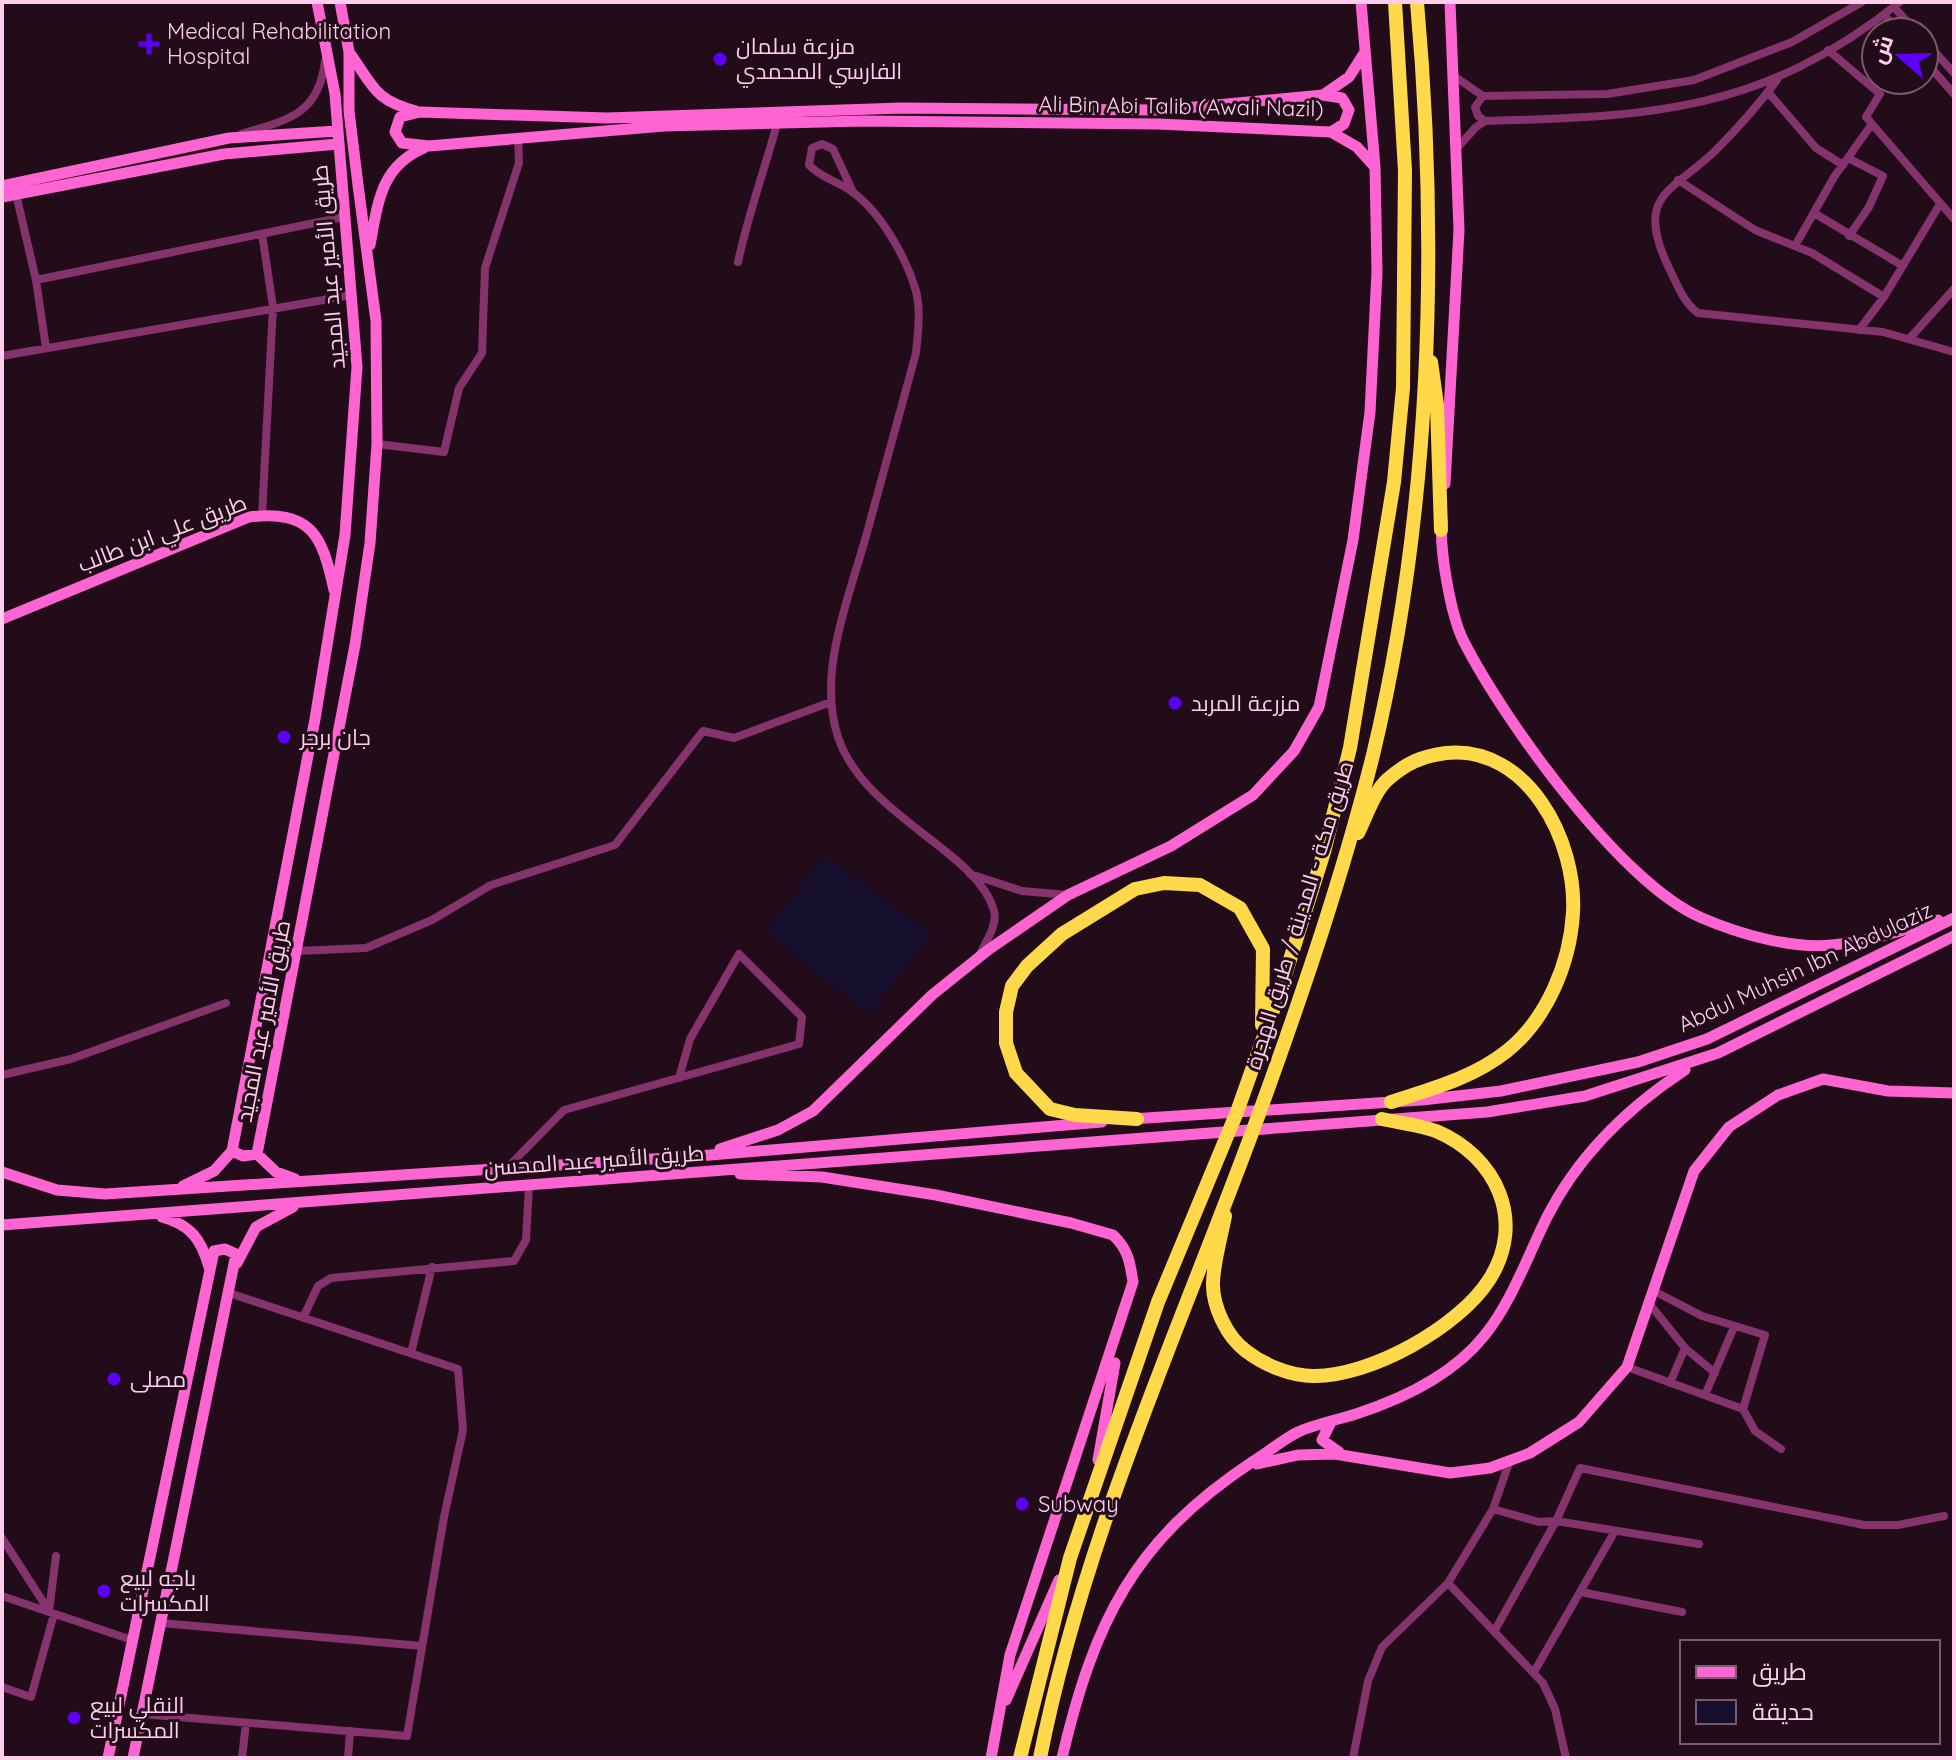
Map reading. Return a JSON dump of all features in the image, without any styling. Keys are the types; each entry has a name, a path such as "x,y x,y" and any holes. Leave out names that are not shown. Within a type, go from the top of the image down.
{"highway":[{"name":"طريق مكة - المدينة / طريق الهجرة","path":"1094,1485 1158,1302 1237,1112 1261,1045 1324,852 1350,748 1394,482 1406,290 1405,171 1395,2"},
{"name":"طريق مكة - المدينة / طريق الهجرة","path":"1040,1758 1053,1692 1089,1564 1264,1099 1346,854 1373,751 1401,609 1415,483 1426,325 1428,174 1418,2"},
{"path":"1426,325 1437,405 1441,530"},
{"path":"1346,854 1385,782 1419,756 1460,752 1488,758 1516,773 1538,795 1559,838 1571,877 1573,912 1567,956 1547,1004 1508,1050 1476,1070 1391,1102"},
{"path":"1137,1119 1075,1115 1050,1109 1016,1073 1006,1043 1012,986 1027,966 1062,934 1135,889 1164,883 1200,885 1240,908 1263,949 1261,1045"},
{"path":"1232,1180 1213,1284 1220,1315 1237,1344 1269,1365 1312,1377 1345,1373 1413,1345 1461,1312 1490,1279 1501,1254 1503,1194 1468,1148 1434,1131 1382,1119"},
{"path":"1020,1758 1070,1558 1094,1485"}],"main road":[{"name":"طريق الأمير عبد المجيد","path":"317,2 327,48 337,131 357,367 345,535 336,599 232,1151 243,1156 257,1154 355,645 370,543 377,444 376,321 349,111 349,52 340,2"},
{"path":"699,1156 778,1130 813,1111 932,995 977,959 1068,895 1171,846 1253,795 1294,751 1319,707 1353,540 1370,412 1377,272 1375,167 1361,2"},
{"path":"1450,2 1457,148 1457,288 1441,530 1462,638 1506,711 1625,864 1668,898 1699,917 1737,931 1782,941 1830,945 1954,917"},
{"path":"349,52 377,95 389,103 420,112"},
{"path":"1323,95 1349,77 1366,52"},
{"name":"Ali Bin Abi Talib (Awali Nazil)","path":"1323,95 1342,98 1349,110 1344,124 1331,132 1158,124 777,124 664,126 429,146 402,143 395,132 400,117 420,112 607,118 901,108 1163,110 1323,95"},
{"path":"2,186 229,138 337,131"},
{"path":"1331,132 1357,147 1375,167"},
{"path":"2,197 224,154 338,144"},
{"path":"368,253 384,181 402,159 429,146"},
{"name":"طريق علي ابن طالب","path":"2,619 240,521 276,514 299,519 317,535 327,558 336,599"},
{"name":"Abdul Muhsin Ibn Abdulaziz","path":"1186,1114 1391,1102 1501,1091 1638,1062 1707,1039 1954,917"},
{"name":"Abdul Muhsin Ibn Abdulaziz","path":"1296,1126 1487,1112 1585,1096 1702,1059 1954,936"},
{"path":"1062,1758 1077,1693 1112,1606 1153,1544 1222,1481 1299,1432 1412,1393 1453,1364 1484,1336 1575,1170 1615,1124 1644,1099 1702,1059"},
{"path":"1248,1465 1298,1455 1341,1455 1450,1473 1490,1468 1530,1453 1579,1422 1627,1367 1694,1171 1729,1127 1778,1095 1823,1079 1888,1091 1954,1093"},
{"name":"طريق الأمير عبد المحسن","path":"2,1172 57,1190 105,1194 699,1156 1186,1114"},
{"name":"طريق الأمير عبد المحسن","path":"2,1225 1296,1126"},
{"path":"175,1190 214,1171 232,1151"},
{"path":"257,1154 276,1172 299,1180"},
{"path":"703,1173 822,1177 936,1195 1095,1229 1113,1235 1124,1245 1130,1258 1133,1282 1010,1655 991,1758"},
{"path":"232,1275 256,1227 271,1216 301,1204"},
{"path":"153,1215 190,1229 200,1240 210,1270"},
{"path":"108,1758 214,1251 225,1249 236,1254 229,1293 133,1758"},
{"path":"1094,1485 1122,1319"},
{"path":"1332,1422 1322,1440 1341,1455"},
{"path":"998,1718 1070,1558"}],"street":[{"path":"1454,76 1483,96 1607,94 1694,80 1792,42 1862,2"},
{"path":"1483,96 1475,107 1478,116 1485,121 1606,118 1698,105 1777,80 1897,5"},
{"path":"229,138 279,122 310,105 324,75 327,48"},
{"path":"1828,50 1880,94 1866,117 1954,219"},
{"path":"1940,58 1954,73"},
{"path":"1940,78 1954,94"},
{"path":"1777,80 1717,150 1665,188 1654,213 1664,259 1687,305 1698,313 1859,330 1909,339 1954,352"},
{"path":"1768,92 1816,148 1883,176 1869,207 1849,236"},
{"path":"1457,148 1485,121"},
{"path":"738,262 748,213 761,182 777,124"},
{"path":"1795,246 1872,124"},
{"path":"377,444 444,452 459,388 482,353 485,268 519,163 518,137"},
{"path":"853,192 813,170 808,159 812,148 822,144 833,149 853,192 900,254 916,292 920,320 916,353 835,649 831,702 838,737 852,768 874,795 970,874 995,912 993,926 977,959"},
{"path":"1678,180 1744,224 1795,246 1884,297"},
{"path":"16,194 36,280 46,348"},
{"path":"1859,330 1884,297 1940,204"},
{"path":"1814,213 1903,266"},
{"path":"36,280 344,217"},
{"path":"262,234 273,307 262,516"},
{"path":"1909,339 1954,289"},
{"path":"2,356 352,295"},
{"path":"297,951 366,948 432,920 491,885 615,845 703,731 734,738 831,702"},
{"path":"970,874 1022,891 1068,895"},
{"path":"507,1168 564,1110 679,1078 799,1044 802,1017 739,954 690,1039 679,1078"},
{"path":"2,1075 71,1059 226,1003"},
{"path":"303,1318 318,1286 331,1278 503,1262 518,1257 526,1240 529,1185"},
{"path":"411,1353 432,1267"},
{"path":"1652,1290 1677,1304 1766,1336 1743,1409"},
{"path":"142,1714 407,1736 444,1517 458,1463 463,1400 458,1369 229,1293"},
{"path":"1648,1302 1685,1348 1715,1373"},
{"path":"1705,1395 1734,1327"},
{"path":"1670,1383 1685,1348"},
{"path":"1627,1367 1743,1409 1755,1431 1781,1449"},
{"path":"1353,1758 1368,1681 1382,1647 1448,1583 1493,1509 1510,1460"},
{"path":"1495,1630 1556,1521 1580,1468 1864,1525 1898,1525 1944,1516"},
{"path":"1493,1509 1539,1522 1556,1521 1699,1544"},
{"path":"1534,1672 1615,1531"},
{"path":"2,1538 52,1613"},
{"path":"2,1687 31,1697 52,1613 56,1556"},
{"path":"1448,1583 1534,1672 1555,1709 1566,1758"},
{"path":"1581,1592 1682,1612"},
{"path":"2,1596 132,1640"},
{"path":"161,1623 422,1646"},
{"path":"242,1758 246,1723"},
{"path":"348,1758 350,1731"}],"green space":[{"path":"824,855 931,934 869,1015 766,931"}],"place":[{"name":"Medical Rehabilitation Hospital","path":"149,44"},
{"name":"مزرعة سلمان الفارسي المحمدي","path":"720,59"},
{"name":"مزرعة المربد","path":"1175,703"},
{"name":"جان برجر","path":"284,737"},
{"name":"مصلى","path":"114,1379"},
{"name":"Subway","path":"1022,1504"},
{"name":"باجه لبيع المكسرات","path":"104,1591"},
{"name":"النقلي لبيع المكسرات","path":"74,1718"}]}
